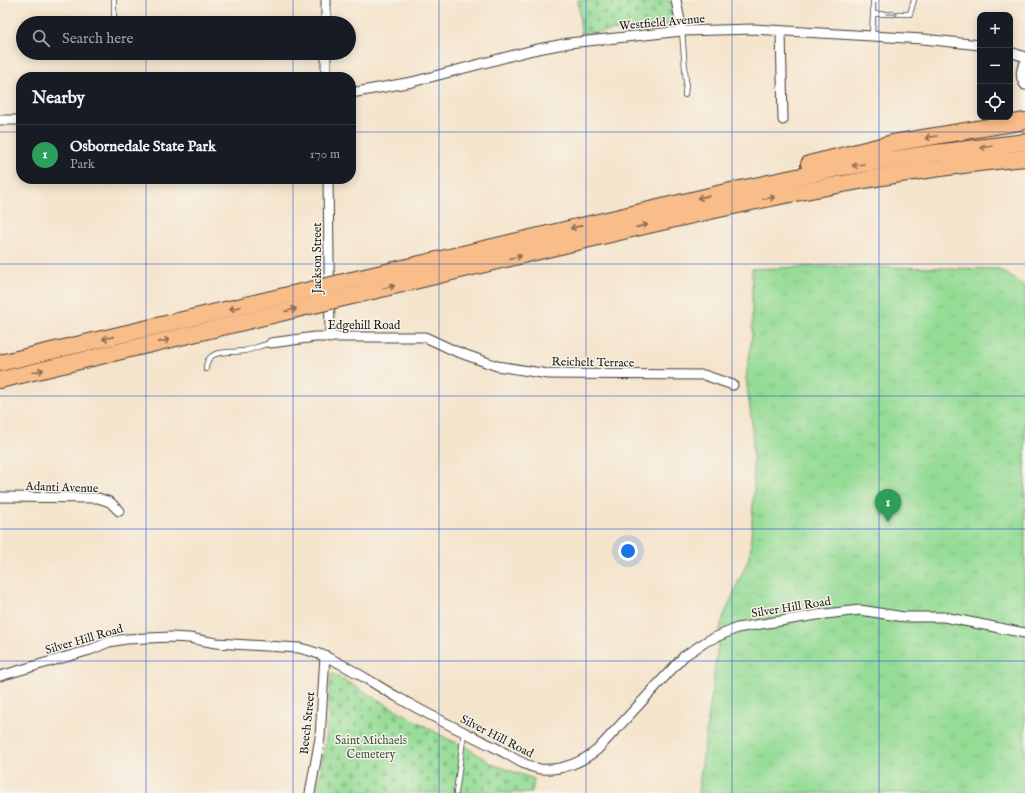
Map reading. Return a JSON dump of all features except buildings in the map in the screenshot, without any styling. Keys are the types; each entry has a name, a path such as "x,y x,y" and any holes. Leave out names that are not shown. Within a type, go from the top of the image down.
{"highway":[{"path":"726,192 794,167 886,145 1025,121"},
{"path":"0,363 314,297 726,192 844,167 935,153 1025,142"},
{"path":"352,288 819,188 903,174 1025,158"},
{"path":"0,380 314,297"}],"street":[{"path":"326,0 326,16"},
{"path":"676,0 682,31"},
{"name":"Westfield Avenue","path":"356,92 412,82 533,50 569,43 682,31 754,29 945,41 977,45"},
{"path":"781,31 783,120"},
{"path":"1013,53 1025,57"},
{"path":"326,60 326,72"},
{"path":"1025,63 1021,77 1025,85"},
{"path":"0,120 16,120"},
{"name":"Jackson Street","path":"328,184 330,338"},
{"name":"Edgehill Road","path":"271,343 315,337 425,337 455,351"},
{"name":"Reichelt Terrace","path":"455,351 497,366 548,374 704,375 732,385"},
{"name":"Adanti Avenue","path":"0,497 98,498 110,502 119,511"},
{"name":"Silver Hill Road","path":"0,676 90,650 109,642 142,637 189,638 216,644 299,648 311,650 356,672 401,700 530,767 555,769 569,766 585,759 597,750 684,656 707,641 737,628 817,615 860,610 904,617 944,617 1025,633"},
{"name":"Beech Street","path":"310,793 320,738 325,656"}],"lane":[{"path":"114,0 114,16"},
{"path":"872,36 873,0"},
{"path":"873,14 910,14 914,0"},
{"path":"682,31 686,82 685,95"},
{"path":"206,369 206,362 214,355 224,352 244,351 271,343"},
{"path":"456,793 464,732"}],"green space":[{"path":"578,0 670,0 674,24 581,34"},
{"path":"831,266 999,269 1025,286 1025,793 698,793 721,623 750,555 754,488 752,424 746,378 752,335 752,269"},
{"name":"Saint Michaels Cemetery","path":"331,673 446,738 468,748 492,764 534,779 532,793 317,793 326,739"}],"place":[{"name":"Osbornedale State Park","path":"888,522"}]}
